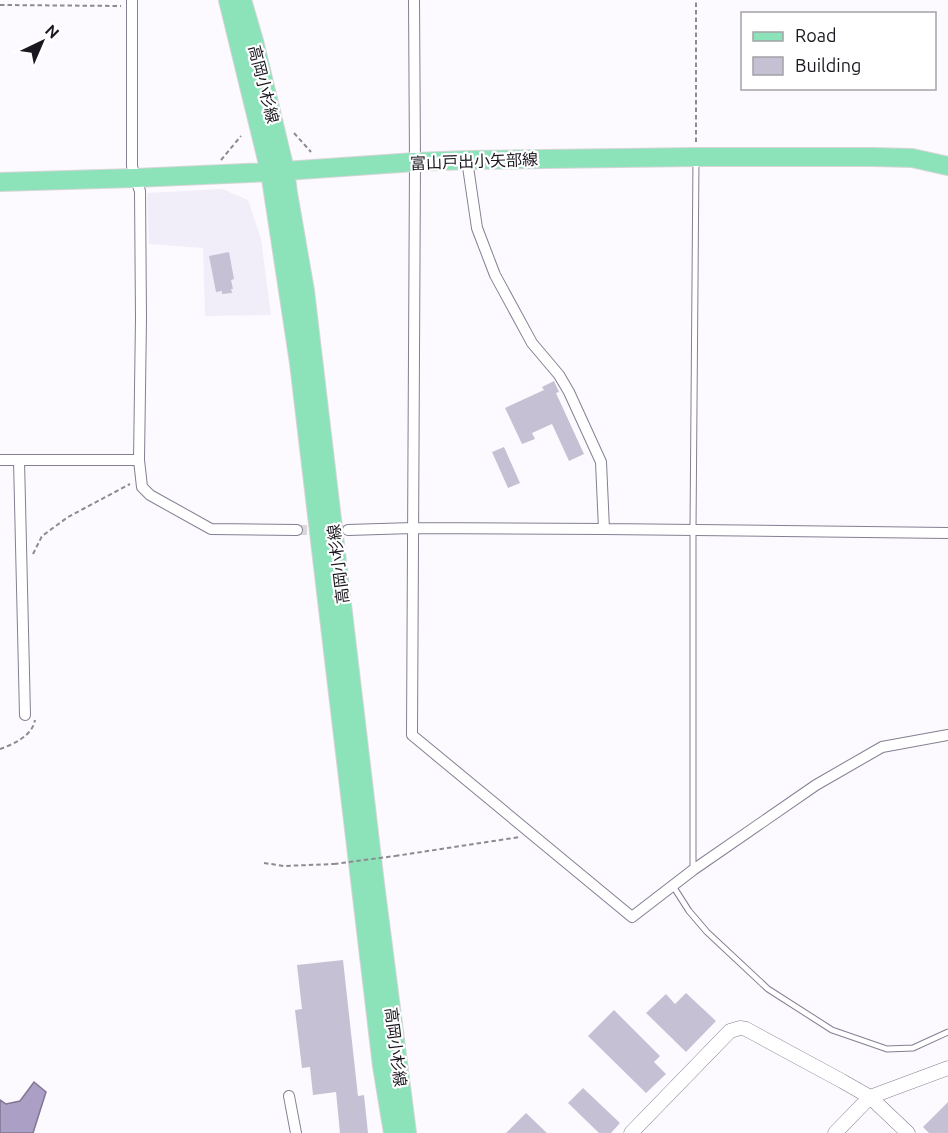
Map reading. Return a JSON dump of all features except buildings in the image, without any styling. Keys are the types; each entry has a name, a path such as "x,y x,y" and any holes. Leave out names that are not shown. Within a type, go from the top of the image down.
{"main road":[{"name":"高岡小杉線","path":"228,0 278,171 288,193 306,302 407,1133"},
{"name":"高岡小杉線","path":"242,0 254,41 278,171 382,1066 393,1133"},
{"name":"富山戸出小矢部線","path":"0,182 135,178 467,160 696,157 902,158 948,166"}],"street":[{"path":"414,0 412,735 632,917 672,885 816,785 882,747 948,735"},
{"path":"132,3 132,166 140,191 139,460 142,487 150,495 211,529 297,530"},
{"path":"467,160 477,228 495,275 532,343 559,375 569,392 601,462 604,529"},
{"path":"0,459 139,460"},
{"path":"19,460 30,714"},
{"path":"348,530 413,528 693,529 948,533"},
{"path":"631,1133 730,1031 740,1028 746,1029 870,1097 908,1133"},
{"path":"835,1133 870,1097 948,1068"},
{"path":"289,1096 296,1133"}],"lane":[{"path":"693,870 696,157"},
{"path":"672,885 689,911 707,932 768,989 832,1030 887,1049 913,1048 948,1032"}],"path":[{"path":"696,0 696,157"},
{"path":"0,5 132,3"},
{"path":"294,133 311,152"},
{"path":"220,162 241,136"},
{"path":"32,556 42,536 68,517 140,479"},
{"path":"0,749 14,744 25,736 35,724 30,714"},
{"path":"264,863 284,866 334,864 533,836"}],"shaded area":[{"path":"222,189 248,200 261,239 271,315 205,316 203,248 149,244 147,193"},
{"path":"34,1082 46,1092 33,1133 0,1133 0,1100 6,1104 20,1101"}],"tunnel":[{"path":"297,530 348,530"}]}
